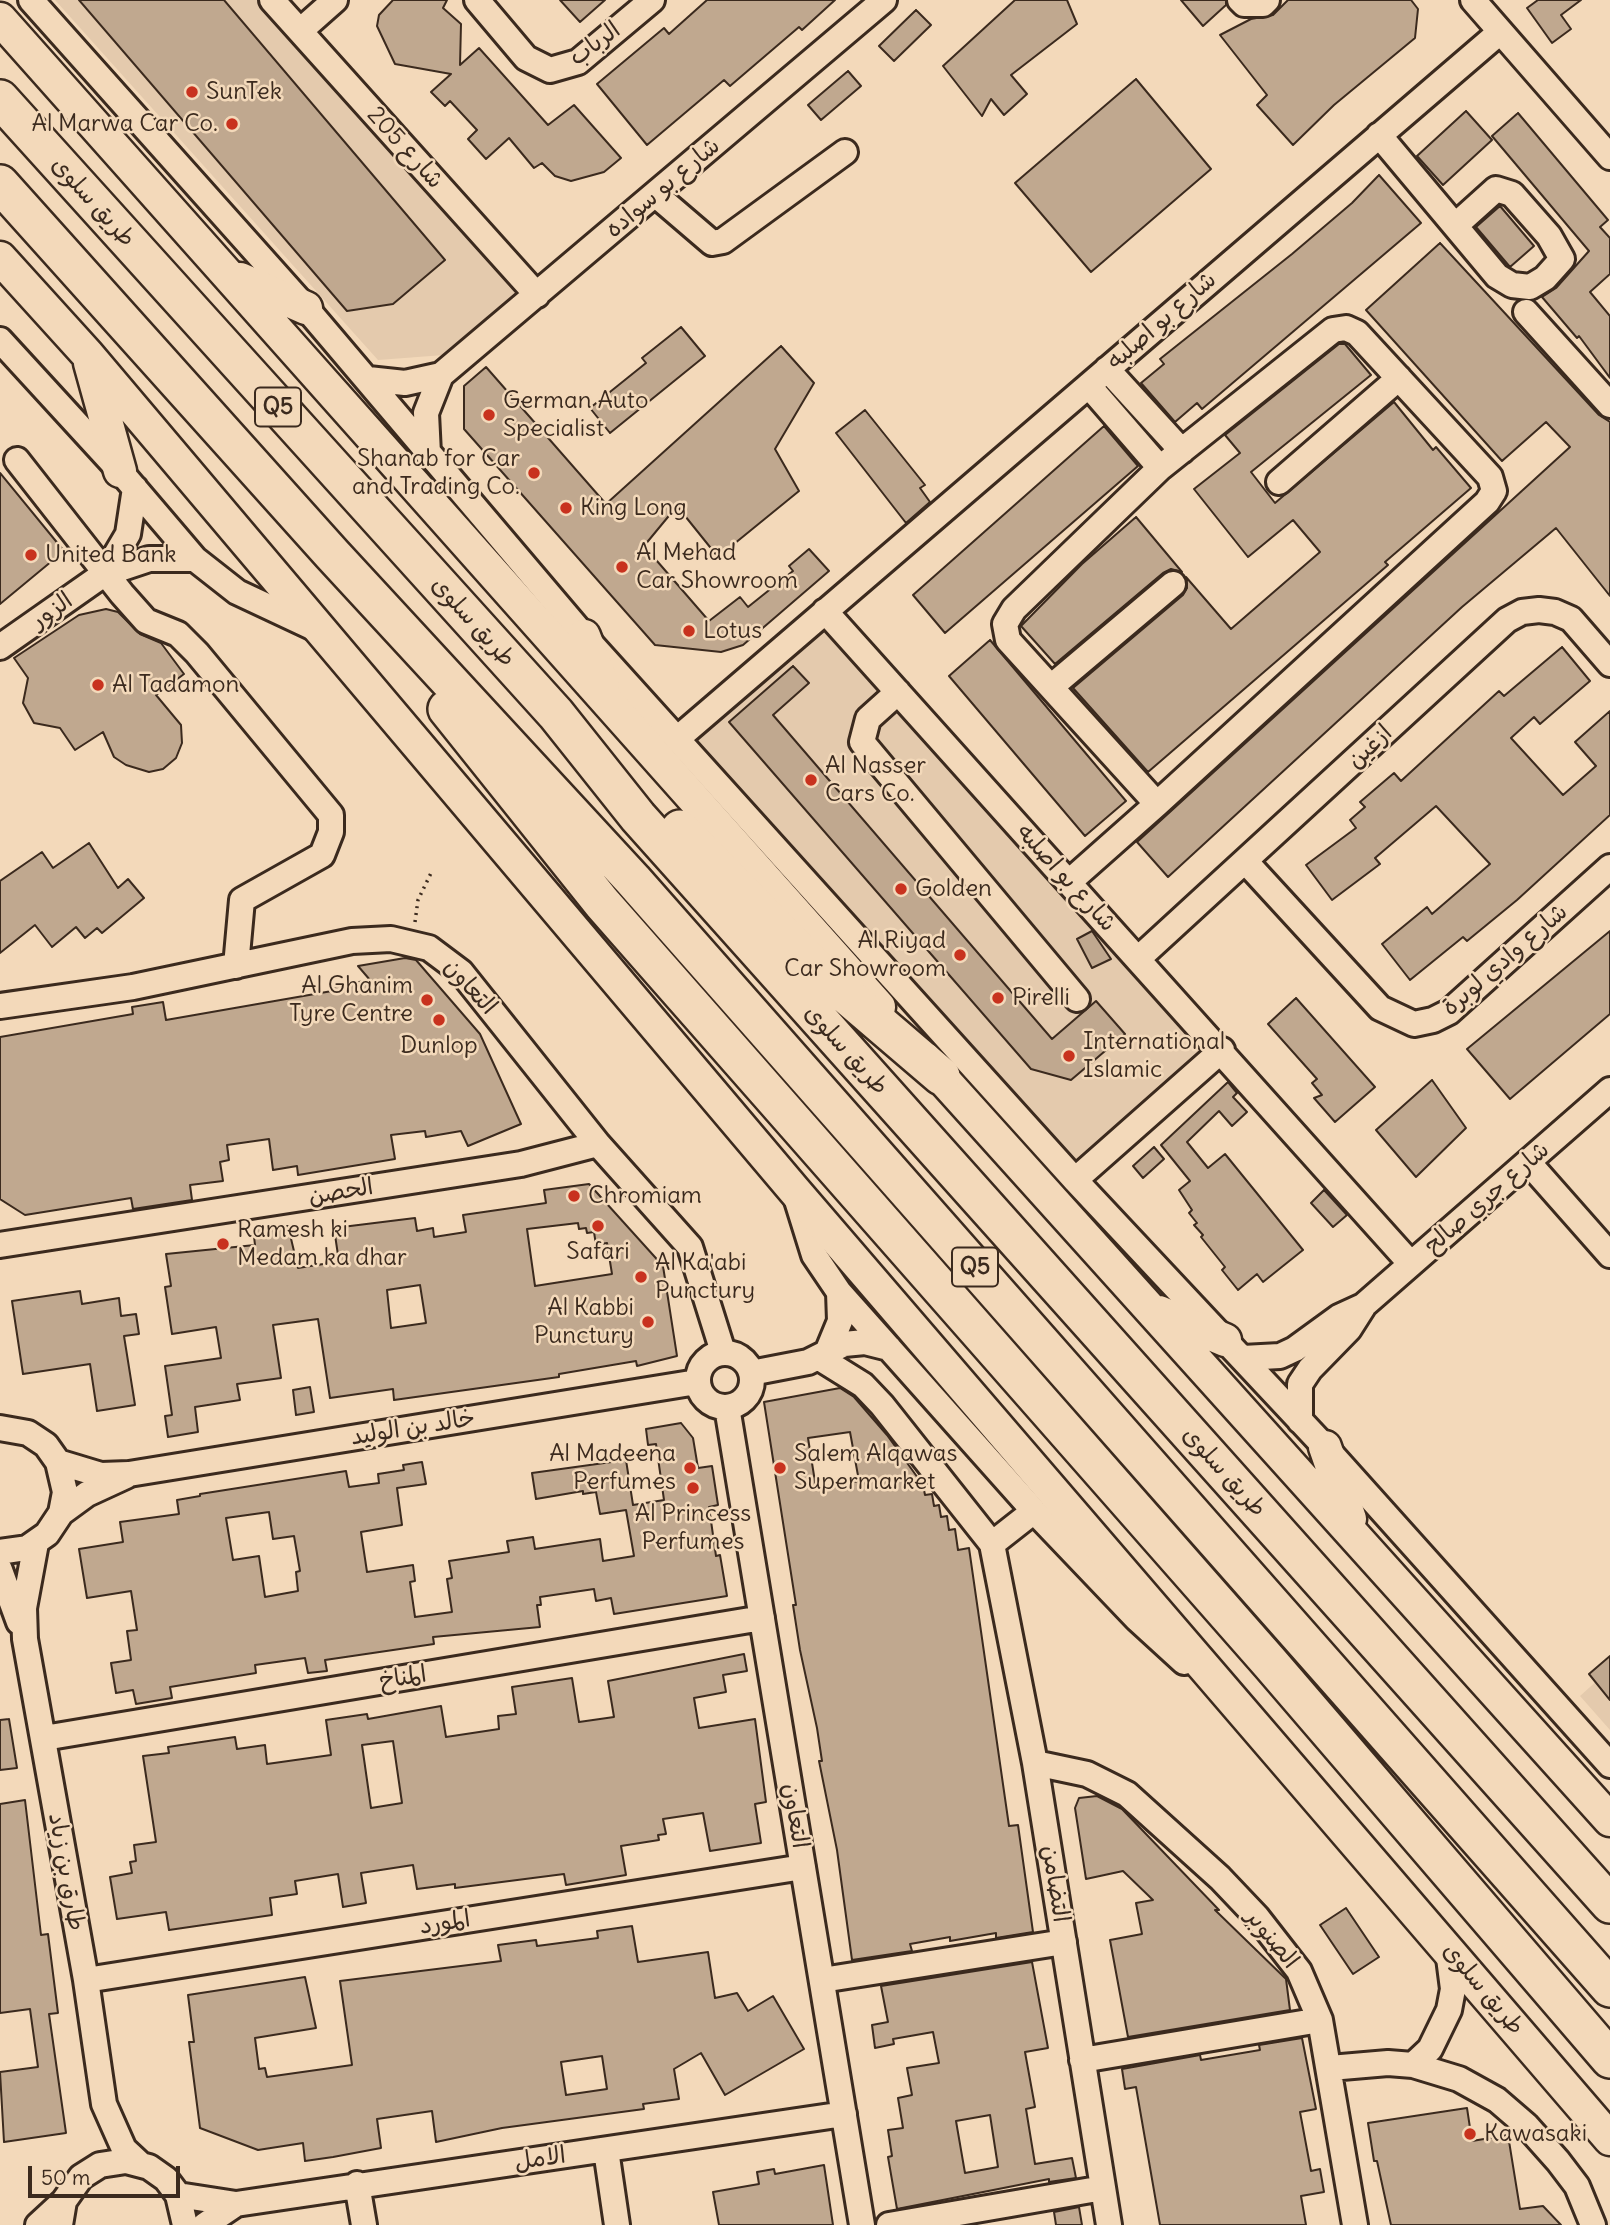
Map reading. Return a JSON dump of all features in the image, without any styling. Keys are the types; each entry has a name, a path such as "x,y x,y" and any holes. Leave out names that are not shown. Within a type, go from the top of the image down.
{"highway":[{"name":"طريق سلوى","path":"0,99 556,714 638,817 1610,1904"},
{"name":"طريق سلوى","path":"0,184 332,554 633,880 1610,1988"},
{"path":"332,554 472,742 601,903 1270,1663 1610,2059"},
{"path":"556,714 654,803 824,976 941,1076"}],"main road":[{"name":"طريق سلوى","path":"0,19 941,1076 1610,1820"},
{"name":"طريق سلوى","path":"0,258 88,355 794,1190 1610,2138"},
{"path":"228,274 306,308"},
{"path":"88,355 127,479"},
{"path":"584,636 610,703"},
{"path":"1150,1308 1234,1349"},
{"path":"1325,1447 1355,1534"}],"street":[{"path":"31,0 368,379 428,454 584,636 1075,1180 1325,1447 1610,1765"},
{"name":"شارع 205","path":"272,0 537,295"},
{"path":"300,31 335,0"},
{"name":"الرباب","path":"477,0 526,58 550,70 578,62 652,0"},
{"name":"شارع بو سواده","path":"368,379 405,383 441,375 884,0"},
{"path":"1240,0 1244,4 1263,4 1267,0"},
{"path":"1473,0 1610,157"},
{"name":"شارع بو اصلبه","path":"677,739 1500,32"},
{"path":"1379,135 1456,225"},
{"path":"656,195 712,243 723,242 845,152"},
{"path":"1526,312 1610,405"},
{"path":"1069,881 1157,804 1487,502 1494,491 1490,477 1357,333 1346,328 1334,330 1160,468 1014,609 1005,624 1007,640 1157,804"},
{"name":"طريق سلوى","path":"0,340 127,479 195,559 237,592 326,634"},
{"name":"شارع بو سواده","path":"428,454 426,413 441,375"},
{"path":"1098,377 1182,451"},
{"path":"1098,377 1160,468"},
{"path":"1279,482 1399,379"},
{"path":"17,460 104,574 146,621 178,634 197,653 331,815 331,832 322,855 242,900 236,965"},
{"name":"الزور","path":"104,574 128,534 127,479"},
{"name":"الزور","path":"0,647 104,574 149,559 195,559"},
{"path":"1051,687 1173,584"},
{"name":"شارع بو اصلبه","path":"825,611 1222,1050 1411,1265"},
{"name":"ازغين","path":"1139,958 1507,620 1522,612 1555,612 1571,619 1610,664"},
{"path":"898,692 868,719 862,742 1077,999"},
{"name":"شارع وادي لوبرة","path":"1245,862 1380,1008 1414,1024 1433,1020 1449,1012 1610,867"},
{"name":"التعاون","path":"0,1006 133,987 352,941 391,939 413,943 445,957 461,972 598,1144 690,1247 723,1352"},
{"path":"1075,1180 1222,1050"},
{"name":"شارع جري صالح","path":"1234,1349 1280,1356 1295,1349 1339,1317 1363,1306 1610,1090"},
{"name":"الحصن","path":"0,1245 521,1164 598,1144"},
{"path":"1528,1162 1610,1255"},
{"name":"طريق سلوى","path":"794,1190 814,1255 839,1292 1034,1511 1137,1619 1246,1713"},
{"path":"823,1354 841,1321 839,1292"},
{"name":"شارع جري صالح","path":"1300,1421 1300,1384 1310,1369 1349,1329 1363,1306"},
{"path":"751,1373 793,1366 844,1344 865,1342 889,1348"},
{"path":"723,1352 743,1359 751,1373 751,1387 744,1399 727,1407 713,1405 705,1399 697,1382 704,1362 723,1352"},
{"name":"التضامن","path":"823,1354 863,1385 882,1405 992,1544 1035,1763 1109,2225"},
{"name":"خالد بن الوليد","path":"58,1462 101,1475 129,1474 697,1382"},
{"name":"التعاون","path":"727,1407 862,2225"},
{"path":"0,1410 9,1429 38,1438 58,1462 64,1482 61,1513"},
{"name":"خالد بن الوليد","path":"36,1543 47,1534 61,1513 87,1494 129,1474"},
{"path":"992,1544 1034,1511"},
{"path":"0,1552 18,1551 36,1543"},
{"name":"طارق بن زياد","path":"36,1543 24,1608 25,1639 86,1980 104,2105 98,2153 89,2171"},
{"name":"طارق بن زياد","path":"0,1570 25,1639"},
{"name":"المناخ","path":"44,1738 762,1618"},
{"name":"الصنوبر","path":"1035,1763 1059,1766 1105,1780 1127,1794 1247,1907 1299,1971 1320,2020 1355,2225"},
{"name":"المورد","path":"86,1980 803,1867"},
{"path":"822,1980 1064,1942"},
{"path":"1412,2065 1430,2049 1449,2010 1453,1989 1447,1946"},
{"path":"1083,2060 1320,2020"},
{"path":"1329,2068 1388,2063 1412,2065 1458,2079 1497,2100 1516,2117 1577,2186 1593,2225"},
{"name":"طارق بن زياد","path":"104,2105 124,2149 139,2163 166,2179 178,2195"},
{"name":"الامل","path":"178,2195 236,2204 844,2114"},
{"path":"606,2150 617,2225"},
{"path":"38,2225 62,2213 74,2185 89,2171 113,2162 139,2163"},
{"path":"357,2185 364,2225"},
{"path":"890,2225 1103,2188"},
{"path":"178,2195 185,2225"},
{"name":"الامل","path":"205,2225 236,2204"}],"path":[{"path":"413,943 418,900 432,871"}],"shaded area":[{"path":"55,0 257,0 521,295 444,355 378,360"},
{"path":"822,621 1214,1049 1075,1171 685,739"},
{"path":"1610,1669 1610,1730 1580,1696"}],"building":[{"path":"79,0 224,0 445,260 393,304 347,311"},
{"path":"393,0 447,0 443,8 461,24 460,65 479,48 548,125 574,105 621,158 604,172 571,181 555,176 542,163 534,168 509,138 486,159 468,139 477,130 450,101 445,106 431,92 451,74 395,64 377,26 379,15"},
{"path":"560,0 605,0 580,22"},
{"path":"707,0 835,0 802,30 799,27 730,86 724,80 647,145 597,84 664,28 669,34"},
{"path":"1015,0 1067,0 1077,24 1011,75 1027,94 1004,115 991,99 982,116 943,66"},
{"path":"1181,0 1226,0 1226,5 1203,26"},
{"path":"1288,0 1411,0 1418,9 1415,38 1334,105 1293,145 1257,105 1267,95 1220,35 1251,19 1273,15"},
{"path":"1538,0 1581,0 1561,15 1571,29 1552,43 1527,8"},
{"path":"916,10 931,25 894,61 879,46"},
{"path":"848,71 861,86 821,120 808,105"},
{"path":"1136,79 1211,169 1091,272 1015,183"},
{"path":"1466,111 1492,140 1443,185 1417,156"},
{"path":"1518,113 1608,220 1600,227 1610,238 1610,274 1590,292 1610,316 1610,378 1579,336 1577,338 1542,297 1556,288 1589,251 1492,136"},
{"path":"1379,175 1421,223 1202,409 1197,403 1175,422 1141,383 1164,364 1160,359 1292,254 1352,203"},
{"path":"1500,206 1534,246 1510,267 1476,227"},
{"path":"1440,243 1599,415 1610,422 1610,596 1556,528 1462,607 1168,877 1137,842 1570,447 1546,422 1502,461 1366,310"},
{"path":"681,327 705,356 610,433 590,408 646,363 642,358"},
{"path":"1339,344 1345,344 1371,375 1251,472 1275,503 1394,402 1433,450 1436,447 1471,488 1385,562 1388,565 1148,772 1073,688 1183,595 1187,588 1186,577 1231,629 1320,552 1293,520 1248,557 1194,489 1240,453 1225,435"},
{"path":"781,346 814,383 775,449 799,491 718,557 677,506 644,546 709,621 740,597 748,607 793,571 789,566 809,549 829,571 743,645 721,652 655,645 464,429 464,386 486,367 606,504"},
{"path":"865,410 925,485 920,488 930,502 906,523 836,433"},
{"path":"1104,426 1138,466 945,633 913,595"},
{"path":"0,473 64,551 0,604"},
{"path":"1136,517 1182,572 1171,569 1163,573 1055,664 1021,626 1082,564"},
{"name":"Al Tadamon","path":"106,609 118,612 140,634 161,643 184,674 156,695 181,725 182,743 176,758 163,769 149,772 126,765 114,757 103,732 75,750 60,728 34,723 23,703 28,678 14,658 79,615"},
{"path":"990,640 1126,801 1085,836 949,676"},
{"path":"1562,647 1590,681 1540,724 1534,717 1511,738 1563,795 1596,766 1575,742 1610,711 1610,815 1517,900 1467,941 1463,937 1410,980 1382,944 1427,907 1432,914 1490,864 1436,806 1375,858 1380,864 1332,900 1306,865 1356,828 1350,820 1365,807 1360,802 1394,773 1401,781 1499,691 1504,696"},
{"path":"793,666 809,683 773,715 1052,1039 1096,1001 1125,1034 1071,1080 1031,1069 729,722"},
{"path":"89,843 118,888 128,879 144,898 102,933 97,928 85,938 76,927 52,947 35,925 0,953 0,881 42,852 53,868"},
{"path":"1092,931 1111,959 1092,968 1077,939"},
{"path":"1610,931 1610,1014 1510,1099 1467,1049"},
{"path":"405,958 416,960 480,1034 521,1124 468,1146 461,1131 426,1137 425,1131 391,1135 395,1159 298,1175 297,1166 273,1170 269,1139 227,1145 229,1160 220,1162 223,1181 190,1185 192,1200 133,1209 131,1198 25,1215 0,1199 0,1037 133,1014 132,1007 163,1002 166,1020 332,991 332,987 370,980 358,966"},
{"path":"1296,998 1375,1087 1335,1122 1314,1098 1322,1095 1312,1083 1317,1079 1268,1024"},
{"path":"1432,1080 1466,1128 1416,1177 1376,1130"},
{"path":"1228,1082 1237,1093 1233,1097 1247,1112 1232,1126 1219,1111 1187,1142 1208,1168 1225,1154 1303,1250 1263,1282 1257,1274 1238,1290 1222,1270 1225,1267 1194,1225 1197,1223 1189,1213 1192,1210 1179,1190 1190,1181 1161,1145"},
{"path":"1154,1147 1164,1159 1143,1178 1133,1166"},
{"path":"589,1184 663,1266 677,1356 637,1366 636,1361 559,1374 559,1377 394,1400 393,1389 330,1398 318,1319 273,1325 281,1378 237,1384 240,1400 195,1407 198,1432 168,1437 165,1416 172,1415 165,1366 221,1358 216,1327 172,1334 165,1287 171,1286 166,1254 255,1245 253,1228 274,1225 275,1228 288,1226 298,1268 339,1262 334,1228 415,1218 417,1231 433,1228 434,1237 466,1232 463,1215 546,1203 544,1190","holes":["578,1223 579,1229 586,1228 587,1233 594,1232 596,1245 607,1243 612,1274 535,1286 527,1229","420,1285 426,1323 391,1328 387,1290"]},
{"path":"1324,1190 1347,1215 1333,1227 1311,1203"},
{"path":"80,1291 82,1304 119,1298 121,1316 136,1314 139,1334 124,1336 135,1405 97,1411 90,1364 23,1374 12,1301"},
{"path":"310,1387 314,1412 296,1415 293,1390"},
{"path":"840,1388 854,1397 887,1435 923,1485 925,1495 932,1494 934,1506 939,1505 941,1517 947,1516 949,1530 955,1529 958,1550 969,1548 1009,1826 1018,1825 1033,1932 996,1938 996,1933 950,1941 950,1937 910,1944 912,1951 852,1960 837,1850 819,1761 822,1761 817,1728 800,1650 793,1605 796,1605 764,1402","holes":["850,1432 859,1481 816,1488 808,1438"]},
{"path":"681,1423 693,1438 698,1468 712,1466 718,1505 709,1507 716,1556 720,1555 727,1596 614,1614 611,1598 596,1601 594,1589 540,1597 541,1605 537,1605 540,1627 433,1637 434,1644 325,1660 327,1671 308,1673 305,1658 255,1665 256,1673 170,1687 172,1698 136,1704 133,1690 116,1693 111,1663 131,1660 127,1631 137,1630 131,1591 87,1598 79,1549 123,1542 120,1522 179,1514 177,1500 200,1494 346,1471 349,1487 379,1483 378,1474 404,1470 403,1465 422,1462 426,1484 397,1488 402,1525 361,1532 367,1572 413,1565 415,1581 410,1582 415,1617 452,1612 447,1579 452,1578 449,1561 509,1552 507,1541 533,1537 535,1549 600,1539 603,1561 634,1556 626,1510 600,1514 596,1492 583,1494 583,1491 536,1499 532,1473 626,1460 633,1505 664,1500 656,1444 648,1445 646,1429","holes":["269,1512 273,1539 294,1536 300,1571 296,1572 298,1591 265,1597 259,1556 233,1560 226,1518"]},
{"path":"744,1654 747,1671 723,1675 726,1692 694,1698 699,1728 755,1719 766,1802 755,1804 761,1843 710,1851 703,1813 663,1819 666,1834 658,1835 659,1840 621,1846 626,1875 566,1885 564,1874 455,1888 455,1884 417,1889 413,1865 361,1873 366,1903 343,1907 338,1874 295,1881 297,1894 270,1898 272,1915 169,1930 166,1912 117,1919 110,1877 132,1873 130,1862 136,1861 134,1845 156,1842 143,1756 169,1753 168,1747 235,1737 237,1749 265,1745 267,1764 331,1755 326,1720 367,1714 368,1719 441,1706 446,1737 499,1729 498,1716 516,1714 512,1687 572,1678 579,1722 614,1717 608,1681","holes":["393,1741 402,1803 371,1808 362,1745"]},
{"path":"1610,1656 1610,1700 1589,1674"},
{"path":"9,1719 17,1768 0,1770 0,1720"},
{"path":"1097,1796 1122,1809 1219,1910 1215,1910 1286,1979 1290,2010 1128,2037 1110,1940 1142,1934 1136,1903 1153,1900 1123,1871 1086,1879 1075,1808 1079,1798"},
{"path":"25,1800 41,1935 48,1934 58,2013 49,2014 66,2133 4,2142 0,2072 38,2067 30,2009 0,2013 0,1804"},
{"path":"1346,1908 1379,1957 1353,1974 1320,1925"},
{"path":"632,1926 638,1962 708,1952 715,1998 737,1993 748,2011 773,1996 804,2049 725,2095 701,2053 674,2069 679,2099 643,2104 644,2109 502,2128 436,2142 432,2111 377,2119 381,2148 305,2161 303,2143 258,2150 200,2128 189,2042 194,2042 188,1995 305,1977 316,2028 255,2038 259,2069 265,2068 267,2077 352,2065 340,1981 501,1961 498,1945 536,1940 537,1946 598,1938 597,1931","holes":["602,2056 607,2089 566,2095 561,2062"]},
{"path":"1032,1962 1048,2048 1025,2052 1035,2107 1026,2109 1035,2164 1072,2158 1076,2178 1049,2182 1049,2179 897,2209 888,2157 892,2156 888,2130 903,2128 898,2098 912,2095 907,2068 939,2063 933,2032 893,2039 894,2044 875,2048 872,2025 888,2022 881,1986","holes":["990,2115 998,2167 965,2173 956,2121"]},
{"path":"1302,2038 1316,2109 1300,2112 1311,2171 1320,2169 1324,2192 1301,2196 1306,2225 1160,2225 1136,2087 1125,2089 1122,2069 1200,2055 1201,2060 1260,2050 1259,2045"},
{"path":"1467,2108 1472,2141 1508,2135 1520,2209 1543,2206 1561,2225 1391,2225 1377,2161 1374,2161 1368,2123"},
{"path":"824,2165 833,2225 719,2225 713,2192 759,2184 757,2172 774,2169 775,2174"},
{"path":"1079,2207 1082,2225 1056,2225 1054,2212"}],"place":[{"name":"SunTek","path":"192,92"},
{"name":"Al Marwa Car Co.","path":"232,124"},
{"name":"German Auto Specialist","path":"489,415"},
{"name":"Shanab for Car and Trading Co.","path":"534,473"},
{"name":"King Long","path":"566,508"},
{"name":"United Bank","path":"31,555"},
{"name":"Al Mehad Car Showroom","path":"622,567"},
{"name":"Lotus","path":"689,631"},
{"name":"Al Tadamon","path":"98,685"},
{"name":"Al Nasser Cars Co.","path":"811,780"},
{"name":"Golden","path":"901,889"},
{"name":"Al Riyad Car Showroom","path":"960,955"},
{"name":"Pirelli","path":"998,998"},
{"name":"Al Ghanim Tyre Centre","path":"427,1000"},
{"name":"Dunlop","path":"439,1020"},
{"name":"International Islamic","path":"1069,1056"},
{"name":"Chromiam","path":"574,1196"},
{"name":"Safari","path":"598,1226"},
{"name":"Ramesh ki Medam ka dhar","path":"223,1244"},
{"name":"Al Ka'abi Punctury","path":"641,1277"},
{"name":"Al Kabbi Punctury","path":"648,1322"},
{"name":"Al Madeena Perfumes","path":"690,1468"},
{"name":"Salem Alqawas Supermarket","path":"780,1468"},
{"name":"Al Princess Perfumes","path":"693,1488"},
{"name":"Kawasaki","path":"1470,2134"}]}
